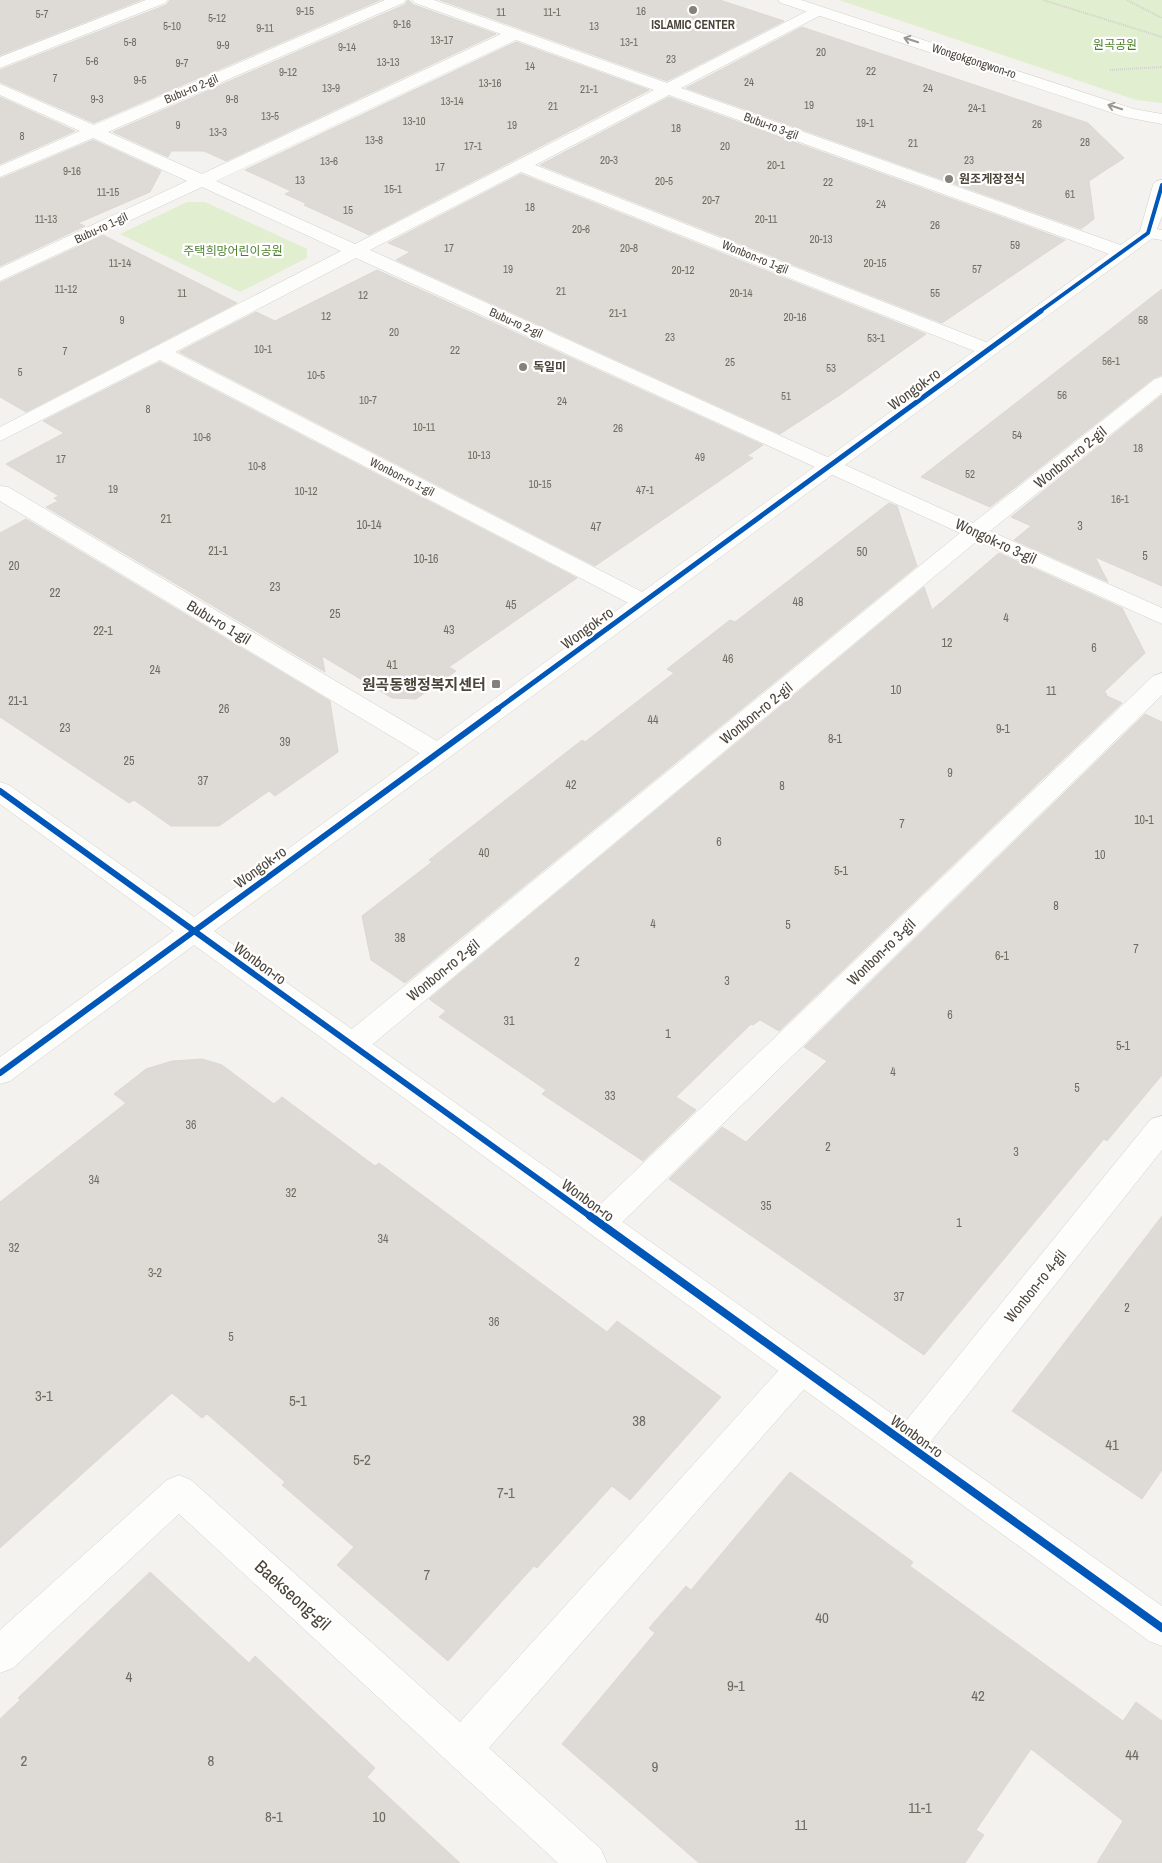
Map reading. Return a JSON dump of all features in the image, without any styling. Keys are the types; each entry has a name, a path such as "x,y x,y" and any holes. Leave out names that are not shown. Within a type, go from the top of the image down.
{"street":[{"path":"0,64 160,0"},
{"name":"Bubu-ro 2-gil","path":"94,131 398,0"},
{"name":"Bubu-ro 3-gil","path":"420,0 1122,252"},
{"name":"Wongokgongwon-ro","path":"786,0 1131,113 1162,119"},
{"path":"0,435 818,11"},
{"path":"202,181 515,34"},
{"name":"Bubu-ro 2-gil","path":"0,88 830,466"},
{"path":"0,172 94,131"},
{"name":"Wonbon-ro 1-gil","path":"520,165 989,350"},
{"name":"Bubu-ro 1-gil","path":"0,275 202,181"},
{"name":"Wongok-ro","path":"0,1073 1122,252 1155,234 1162,185"},
{"name":"Wonbon-ro 1-gil","path":"160,352 644,602"},
{"name":"Wonbon-ro 2-gil","path":"352,1045 976,532 1162,383"},
{"name":"Wongok-ro 3-gil","path":"830,466 1162,617"},
{"name":"Bubu-ro 1-gil","path":"0,492 438,753"},
{"name":"Wonbon-ro 3-gil","path":"600,1224 1162,681"},
{"name":"Wonbon-ro","path":"0,791 1162,1628"},
{"name":"Wonbon-ro 4-gil","path":"908,1444 1162,1128"},
{"path":"462,1749 801,1369"},
{"name":"Baekseong-gil","path":"0,1655 179,1490 587,1863"}],"path":[{"path":"1043,0 1162,37"},
{"path":"1127,0 1162,18"}],"green space":[{"name":"원곡공원","path":"839,0 1162,0 1162,103 1136,100"},
{"name":"주택희망어린이공원","path":"187,202 205,202 307,249 307,258 240,292 120,234"}],"building":[{"path":"0,0 141,0 0,55"},
{"path":"170,0 380,0 94,123 0,82 0,70 166,5"},
{"path":"408,0 414,5 496,34 226,161 204,151 171,151 168,157 113,132 404,5"},
{"path":"440,0 720,0 784,21 667,81"},
{"path":"802,27 1088,123 1124,158 1089,181 1094,219 1081,229 686,88"},
{"path":"516,42 649,90 369,235 304,205 307,204 285,194 291,191 245,170"},
{"path":"0,97 75,131 0,164"},
{"path":"669,97 1065,240 942,323 540,165"},
{"path":"93,140 161,171 150,192 78,223 85,226 0,266 0,179"},
{"path":"521,174 926,334 840,395 780,434 396,260 410,252 388,243"},
{"path":"103,235 237,303 26,412 0,397 0,283"},
{"path":"377,270 763,445 747,456 753,458 595,566 179,352 256,312 275,321"},
{"path":"1162,289 1162,375 1154,378 990,507 921,477"},
{"path":"160,362 577,578 449,667 456,671 416,699 392,698 322,656 325,672 46,507 58,501 54,498 59,496 6,464 64,433 43,421"},
{"path":"1162,395 1162,586 1095,557 1108,582 1014,540 1031,526 1011,517"},
{"path":"889,503 897,506 917,566 405,983 371,960 362,916 432,862 429,860 582,740 585,742 674,673 667,669 730,620 735,622"},
{"path":"26,519 330,701 338,752 275,796 269,791 219,826 171,826 134,800 129,803 0,717 0,533"},
{"path":"999,553 1122,608 1145,653 1104,692 1107,694 1105,695 1122,703 779,1031 760,1020 753,1025 751,1024 676,1097 696,1110 643,1161 542,1094 546,1090 439,1017 446,1011 429,999 924,587 932,610"},
{"path":"1145,714 1162,722 1162,1075 1107,1141 1104,1139 924,1355 669,1179 722,1127 746,1142 827,1061 804,1047"},
{"path":"202,1059 222,1065 274,1104 282,1097 375,1166 379,1163 607,1332 617,1321 721,1397 630,1500 612,1486 537,1568 534,1566 448,1661 337,1565 354,1547 282,1485 285,1482 207,1414 202,1418 172,1393 0,1548 0,1202 126,1103 114,1094 146,1069 172,1061"},
{"path":"1162,1216 1162,1470 1142,1499 1012,1411"},
{"path":"790,1472 913,1562 910,1566 1123,1721 1136,1702 1162,1721 1162,1863 1097,1863 1123,1821 1031,1749 976,1830 984,1835 965,1863 699,1863 562,1744 655,1633 649,1628 686,1586 691,1590"},
{"path":"150,1572 249,1663 255,1656 375,1768 367,1777 460,1863 0,1863 0,1719 20,1700 18,1698"}],"cycle path":[{"path":"0,1073 1148,233 1162,185"},
{"path":"0,791 1162,1628"}],"place":[{"name":"ISLAMIC CENTER","path":"693,10"},
{"name":"원조게장정식","path":"949,179"},
{"name":"독일미","path":"523,367"},
{"name":"원곡동행정복지센터","path":"496,684"}]}
